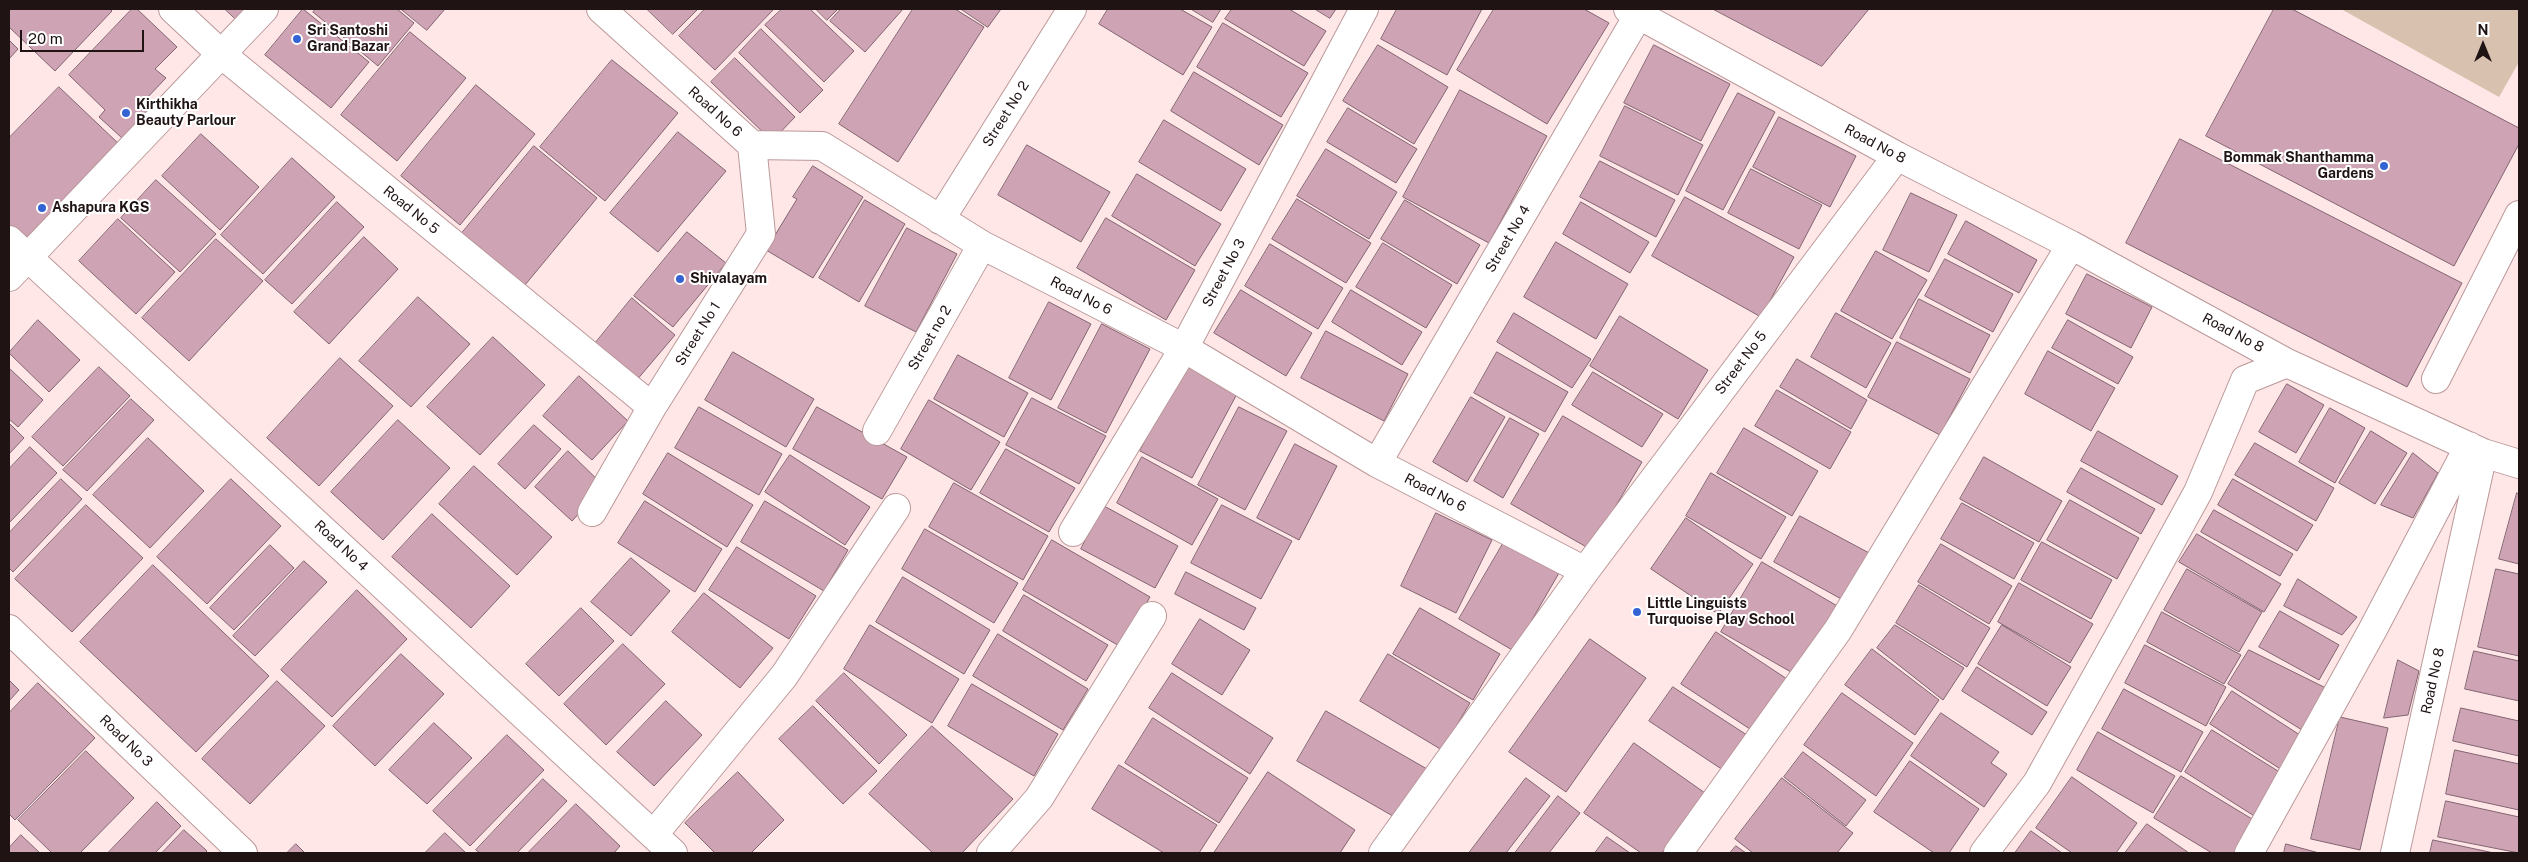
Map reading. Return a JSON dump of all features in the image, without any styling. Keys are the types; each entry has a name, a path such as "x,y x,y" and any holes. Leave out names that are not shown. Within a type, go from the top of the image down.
{"street":[{"name":"Road No 5","path":"173,9 220,54 652,407"},
{"path":"15,259 264,9"},
{"name":"Road No 6","path":"601,9 752,145 822,146 982,246 1184,348 1377,463 1585,571"},
{"name":"Street No 2","path":"940,220 1072,9"},
{"name":"Street No 3","path":"1073,532 1184,348 1364,9"},
{"name":"Road No 8","path":"1634,12 1897,156 2071,246 2288,363 2476,450 2395,853"},
{"name":"Street No 4","path":"1377,463 1634,12"},
{"name":"Street No 1","path":"592,512 652,407 761,234 752,145"},
{"name":"Street No 5","path":"1383,853 1585,571 1897,156"},
{"path":"2436,378 2519,214"},
{"name":"Street no 2","path":"877,431 982,246"},
{"path":"1678,853 1838,630 2071,246"},
{"name":"Road No 4","path":"15,259 673,853"},
{"path":"1984,853 2037,783 2109,654 2198,492 2245,380 2288,363"},
{"path":"2249,853 2372,631 2476,450 2519,464"},
{"path":"654,834 784,676 896,508"},
{"path":"991,853 1039,798 1152,616"},
{"name":"Road No 3","path":"9,629 243,853"}],"shaded area":[{"path":"2341,9 2519,9 2519,62 2499,97"}],"building":[{"path":"9,9 110,9 112,11 55,71 9,27"},
{"path":"132,9 137,9 177,47 155,69 166,78 144,101 151,108 122,138 99,117 105,110 69,75"},
{"path":"225,9 254,9 240,23"},
{"path":"303,9 369,62 331,108 265,55"},
{"path":"316,9 397,9 414,23 378,66 313,12"},
{"path":"401,9 445,9 427,30"},
{"path":"647,9 698,9 673,34"},
{"path":"705,9 774,9 715,70 679,36"},
{"path":"782,9 810,9 854,51 824,82 765,25"},
{"path":"816,9 838,9 827,20"},
{"path":"841,9 903,9 865,52 830,21"},
{"path":"913,9 955,9 984,27 898,162 839,124"},
{"path":"961,9 1001,9 988,27"},
{"path":"1108,9 1180,9 1212,27 1183,75 1099,24"},
{"path":"1191,9 1221,9 1213,22"},
{"path":"1232,9 1289,9 1326,31 1304,66 1225,19"},
{"path":"1315,9 1336,9 1330,18"},
{"path":"1397,9 1482,9 1447,75 1381,39"},
{"path":"1494,9 1584,9 1609,23 1547,124 1457,70"},
{"path":"1713,9 1869,9 1822,66"},
{"path":"2274,9 2292,9 2519,128 2519,144 2454,266 2206,136"},
{"path":"1223,23 1308,73 1281,117 1197,67"},
{"path":"761,29 823,90 800,113 739,53"},
{"path":"410,32 466,78 397,161 341,115"},
{"path":"9,40 18,49 9,59"},
{"path":"1378,45 1448,87 1414,144 1343,101"},
{"path":"1654,45 1730,84 1701,141 1624,103"},
{"path":"735,58 795,117 772,141 711,82"},
{"path":"612,60 678,113 605,201 540,147"},
{"path":"1194,72 1283,125 1259,165 1171,111"},
{"path":"476,85 535,134 460,225 401,176"},
{"path":"59,87 120,145 26,243 9,226 9,138"},
{"path":"1460,90 1547,136 1489,243 1403,197"},
{"path":"1738,93 1775,112 1723,210 1686,191"},
{"path":"1625,106 1703,145 1678,195 1600,156"},
{"path":"1348,108 1417,149 1396,183 1327,142"},
{"path":"1779,117 1856,156 1830,207 1753,167"},
{"path":"1164,120 1246,169 1221,211 1139,162"},
{"path":"678,132 726,171 658,252 610,213"},
{"path":"201,134 259,187 220,230 162,176"},
{"path":"2180,139 2462,283 2407,387 2126,243"},
{"path":"1027,145 1110,192 1081,242 998,195"},
{"path":"534,146 597,198 525,285 462,233"},
{"path":"1326,149 1397,192 1369,239 1297,196"},
{"path":"292,158 335,197 263,274 221,235"},
{"path":"1600,161 1675,200 1656,237 1580,197"},
{"path":"813,166 863,197 813,278 766,250 797,199 793,197"},
{"path":"1751,169 1822,205 1799,249 1728,213"},
{"path":"1137,174 1221,224 1195,266 1112,216"},
{"path":"156,180 216,234 180,272 121,218"},
{"path":"1911,193 1957,215 1929,272 1883,250"},
{"path":"1685,197 1794,257 1761,317 1652,256"},
{"path":"1297,199 1371,243 1346,283 1272,239"},
{"path":"865,200 905,224 859,302 819,278"},
{"path":"1405,200 1480,245 1457,284 1381,239"},
{"path":"337,202 364,227 292,304 265,280"},
{"path":"1581,202 1649,242 1630,273 1563,234"},
{"path":"1106,218 1195,270 1166,320 1077,268"},
{"path":"118,219 175,272 136,314 79,261"},
{"path":"1966,221 2037,260 2019,293 1948,254"},
{"path":"907,228 957,254 916,332 865,306"},
{"name":"Shivalayam","path":"687,232 726,263 673,327 634,296"},
{"path":"364,237 398,269 329,344 294,312"},
{"path":"216,239 263,281 189,361 142,318"},
{"path":"1556,242 1628,284 1596,339 1524,297"},
{"path":"1383,243 1452,285 1426,328 1356,287"},
{"path":"1270,244 1343,288 1318,329 1245,286"},
{"path":"1876,251 1927,280 1892,339 1841,311"},
{"path":"1945,259 2013,294 1993,332 1925,296"},
{"path":"2087,274 2152,307 2131,348 2066,314"},
{"path":"1241,290 1312,333 1286,376 1214,333"},
{"path":"1351,290 1422,332 1402,365 1332,322"},
{"path":"418,297 470,344 411,407 359,361"},
{"path":"632,298 675,335 636,381 593,346"},
{"path":"1919,299 1990,335 1970,373 1900,338"},
{"path":"1049,302 1091,324 1051,400 1009,378"},
{"path":"1514,313 1591,359 1572,388 1497,342"},
{"path":"1836,313 1891,343 1866,388 1811,357"},
{"path":"1620,316 1708,370 1678,419 1590,366"},
{"path":"38,320 80,360 49,392 9,353"},
{"path":"2068,320 2133,357 2118,384 2052,348"},
{"path":"1102,324 1150,349 1106,433 1058,408"},
{"path":"1326,331 1408,374 1384,421 1301,378"},
{"path":"493,337 545,385 480,455 427,407"},
{"path":"1897,342 1970,379 1940,435 1868,397"},
{"path":"2048,351 2115,388 2091,431 2025,394"},
{"path":"733,352 814,399 786,447 705,400"},
{"path":"1497,352 1568,392 1545,432 1474,393"},
{"path":"958,355 1028,393 1004,437 934,399"},
{"path":"340,358 393,406 319,486 267,438"},
{"path":"1797,359 1867,400 1851,429 1780,387"},
{"path":"1186,366 1238,392 1192,478 1140,451"},
{"path":"99,367 130,396 63,466 32,437"},
{"path":"9,368 43,400 18,427 9,419"},
{"path":"1593,372 1663,414 1642,447 1572,405"},
{"path":"579,376 628,421 592,460 543,416"},
{"path":"2287,384 2324,405 2296,453 2259,432"},
{"path":"1777,390 1851,432 1830,469 1755,426"},
{"path":"1471,397 1505,417 1467,482 1433,462"},
{"path":"1032,398 1106,436 1079,484 1006,445"},
{"path":"131,399 154,420 87,491 63,470"},
{"path":"929,400 1000,442 971,490 901,449"},
{"path":"699,407 782,454 759,495 675,448"},
{"path":"817,407 907,457 882,499 793,449"},
{"path":"1239,407 1287,431 1245,510 1198,485"},
{"path":"2330,408 2365,428 2335,483 2299,462"},
{"path":"1563,416 1642,462 1590,549 1511,504"},
{"path":"1510,418 1539,434 1503,498 1474,481"},
{"path":"398,420 450,468 383,540 331,492"},
{"path":"9,423 24,438 9,454"},
{"path":"534,425 561,449 525,489 498,464"},
{"path":"1744,428 1818,471 1792,516 1717,473"},
{"path":"2098,431 2178,476 2162,505 2081,461"},
{"path":"2371,431 2407,453 2375,504 2339,483"},
{"path":"148,438 204,491 150,548 93,495"},
{"path":"2255,443 2334,488 2316,521 2235,475"},
{"path":"1295,444 1337,466 1299,540 1257,518"},
{"path":"30,447 57,473 9,523 9,469"},
{"path":"1006,449 1075,488 1049,532 980,493"},
{"path":"568,451 604,486 572,521 535,487"},
{"path":"668,453 753,505 727,547 643,494"},
{"path":"2413,453 2438,473 2413,518 2381,505"},
{"path":"790,455 870,507 845,545 765,492"},
{"path":"1142,457 1218,499 1192,545 1117,503"},
{"path":"1984,457 2062,501 2039,542 1960,499"},
{"path":"474,466 552,537 517,575 439,504"},
{"path":"2081,468 2155,509 2141,534 2067,492"},
{"path":"1711,473 1786,517 1761,559 1686,516"},
{"path":"61,479 82,499 13,572 9,568 9,533"},
{"path":"231,479 281,526 207,604 157,557"},
{"path":"2233,479 2313,525 2297,551 2218,505"},
{"path":"954,483 1048,536 1023,580 929,527"},
{"path":"2517,493 2519,494 2519,564 2499,559"},
{"path":"2070,500 2139,538 2117,579 2047,540"},
{"path":"645,501 722,549 695,592 618,543"},
{"path":"765,501 848,550 824,591 741,542"},
{"path":"1962,503 2034,543 2014,579 1941,539"},
{"path":"86,505 143,558 72,632 15,579"},
{"path":"1222,505 1292,541 1261,599 1191,563"},
{"path":"1104,506 1178,546 1155,588 1081,549"},
{"path":"2214,510 2293,554 2280,576 2201,532"},
{"path":"1436,513 1492,540 1456,613 1401,586"},
{"path":"432,514 510,586 471,628 392,557"},
{"path":"1800,516 1871,554 1845,601 1774,562"},
{"path":"1686,518 1753,564 1718,614 1651,569"},
{"path":"925,529 1018,583 994,623 902,569"},
{"path":"2197,534 2281,584 2264,612 2179,562"},
{"path":"1052,540 1150,597 1121,647 1023,590"},
{"path":"1504,542 1559,573 1514,651 1459,619"},
{"path":"2042,542 2112,580 2091,619 2021,580"},
{"path":"1941,544 2012,586 1989,624 1918,582"},
{"path":"270,545 294,568 234,630 210,608"},
{"path":"737,547 816,596 789,639 709,590"},
{"path":"631,558 670,591 631,636 591,602"},
{"path":"304,561 327,582 255,656 233,636"},
{"path":"1762,562 1839,607 1798,676 1721,632"},
{"path":"153,565 269,676 196,752 80,642"},
{"path":"2187,569 2262,612 2239,652 2164,610"},
{"path":"2496,569 2519,574 2519,656 2478,647"},
{"path":"1186,572 1256,608 1244,630 1175,594"},
{"path":"903,577 990,630 964,674 876,622"},
{"path":"2298,579 2357,617 2342,635 2284,606"},
{"path":"2019,583 2093,624 2070,663 1998,622"},
{"path":"1919,585 1990,628 1967,667 1896,623"},
{"path":"357,590 407,639 332,717 281,670"},
{"path":"704,593 773,648 740,688 672,632"},
{"path":"1024,595 1108,645 1086,681 1003,631"},
{"path":"581,608 614,641 559,696 526,664"},
{"path":"1420,608 1500,654 1473,700 1393,654"},
{"path":"2280,611 2339,645 2319,680 2259,647"},
{"path":"2162,612 2241,655 2224,684 2147,642"},
{"path":"1200,619 1250,650 1222,695 1172,664"},
{"path":"870,625 959,679 932,723 844,669"},
{"path":"1895,625 1964,668 1943,700 1877,648"},
{"path":"2002,625 2071,667 2047,706 1978,664"},
{"path":"1716,632 1787,679 1753,731 1681,684"},
{"path":"998,634 1088,689 1063,730 973,676"},
{"path":"1590,639 1646,678 1566,792 1509,752"},
{"path":"623,644 665,684 606,745 564,704"},
{"path":"2145,645 2226,687 2206,726 2125,683"},
{"path":"1872,649 1939,700 1915,735 1845,685"},
{"path":"2249,650 2332,691 2302,730 2228,684"},
{"path":"2474,651 2519,661 2519,701 2465,689"},
{"path":"401,654 444,694 375,766 333,726"},
{"path":"1388,654 1470,703 1442,750 1360,701"},
{"path":"2398,660 2419,671 2408,715 2384,718"},
{"path":"1977,667 2047,712 2032,735 1962,691"},
{"path":"844,673 907,735 879,764 816,701"},
{"path":"1172,673 1273,738 1250,774 1149,708"},
{"path":"9,680 19,690 9,701"},
{"path":"277,681 325,726 250,804 202,759"},
{"path":"38,683 95,738 15,820 9,814 9,713"},
{"path":"972,684 1058,734 1034,776 948,726"},
{"path":"1673,687 1750,737 1726,772 1649,721"},
{"path":"2124,689 2203,732 2181,772 2102,729"},
{"path":"2232,691 2303,737 2282,770 2210,724"},
{"path":"1842,693 1913,743 1876,796 1804,745"},
{"path":"666,701 702,735 654,786 617,752"},
{"path":"813,706 877,771 843,804 779,739"},
{"path":"2461,708 2519,721 2519,756 2453,741"},
{"path":"1326,711 1427,769 1398,819 1297,761"},
{"path":"1941,713 1999,752 1991,763 2007,774 1984,807 1911,756"},
{"path":"2340,717 2388,728 2360,850 2311,839"},
{"path":"1153,718 1248,778 1219,823 1125,763"},
{"path":"434,723 472,758 427,804 389,770"},
{"path":"932,726 1013,799 962,853 933,853 869,794"},
{"path":"2212,730 2286,776 2259,819 2185,772"},
{"path":"2098,732 2175,776 2153,813 2077,770"},
{"path":"507,735 544,770 470,846 433,811"},
{"path":"1634,743 1705,793 1662,853 1641,853 1584,813"},
{"path":"2455,750 2519,764 2519,810 2446,794"},
{"path":"86,751 134,798 80,853 52,853 18,820"},
{"path":"1803,752 1866,800 1846,826 1784,777"},
{"path":"1910,761 1979,809 1949,853 1934,853 1874,812"},
{"path":"1119,765 1217,825 1199,853 1164,853 1092,809"},
{"path":"738,772 784,820 751,853 715,853 685,823"},
{"path":"1268,772 1355,830 1340,853 1214,853"},
{"path":"2181,776 2257,822 2237,853 2212,853 2154,818"},
{"path":"2072,777 2137,823 2116,853 2072,853 2036,828"},
{"path":"1526,778 1550,796 1506,853 1469,853"},
{"path":"1782,778 1853,833 1837,853 1753,853 1735,839"},
{"path":"543,779 567,801 517,853 480,853 476,850"},
{"path":"1558,796 1580,813 1549,853 1515,853"},
{"path":"2446,801 2519,817 2519,853 2438,837"},
{"path":"157,802 181,826 155,853 108,853"},
{"path":"576,804 620,846 614,853 528,853"},
{"path":"2147,824 2189,853 2125,853"},
{"path":"184,830 207,851 205,853 162,853"},
{"path":"2031,831 2062,853 2015,853"},
{"path":"445,833 466,853 425,853"},
{"path":"21,835 40,853 9,853 9,848"},
{"path":"1607,837 1630,853 1595,853"},
{"path":"2433,840 2494,853 2430,853"},
{"path":"296,844 305,853 287,853"},
{"path":"2286,844 2319,853 2284,853"},
{"path":"1736,846 1746,853 1730,853"}],"place":[{"name":"Sri Santoshi Grand Bazar","path":"297,39"},
{"name":"Kirthikha Beauty Parlour","path":"126,113"},
{"name":"Bommak Shanthamma Gardens","path":"2384,166"},
{"name":"Ashapura KGS","path":"42,208"},
{"name":"Shivalayam","path":"680,279"},
{"name":"Little Linguists Turquoise Play School","path":"1637,612"}]}
